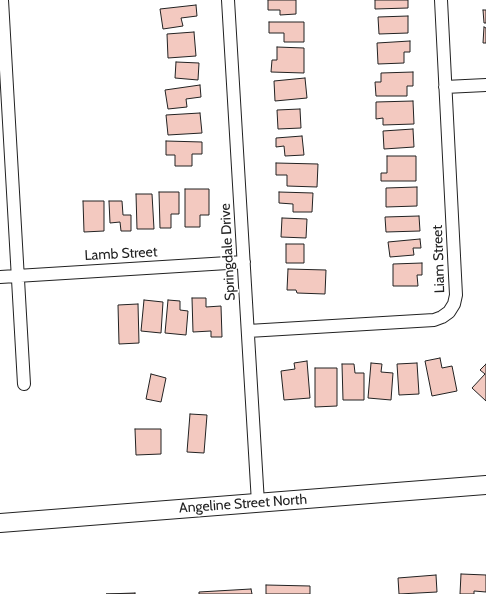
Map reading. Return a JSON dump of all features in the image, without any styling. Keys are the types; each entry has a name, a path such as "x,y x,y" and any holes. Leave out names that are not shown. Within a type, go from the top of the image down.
{"main road":[{"name":"Angeline Street North","path":"0,523 486,485"}],"street":[{"path":"2,0 24,384"},
{"name":"Springdale Drive","path":"228,0 258,503"},
{"name":"Liam Street","path":"248,331 434,320 449,312 454,304 456,295 441,0"},
{"path":"445,88 486,85"},
{"name":"Lamb Street","path":"0,277 244,262"}],"building":[{"path":"268,0 296,0 296,14 280,15 280,10 268,10"},
{"path":"375,0 408,0 408,8 375,9"},
{"path":"196,5 197,16 181,18 183,26 163,29 160,9"},
{"path":"483,10 486,10 486,23 484,23"},
{"path":"408,16 408,33 379,34 378,17"},
{"path":"269,22 304,22 304,42 284,42 284,33 269,33"},
{"path":"484,27 486,28 486,43 483,43"},
{"path":"194,32 196,56 168,58 167,34"},
{"path":"410,41 410,52 404,52 404,63 378,64 377,43"},
{"path":"277,47 304,48 304,73 271,72 272,60 277,60"},
{"path":"176,62 199,63 198,80 175,78"},
{"path":"413,72 413,86 407,86 407,96 376,96 375,82 381,82 381,73"},
{"path":"305,78 307,98 275,101 274,81"},
{"path":"200,85 201,97 186,99 187,107 168,109 165,90"},
{"path":"413,101 414,124 383,125 383,118 376,119 376,102"},
{"path":"300,109 301,128 278,129 277,110"},
{"path":"200,113 202,133 168,135 166,115"},
{"path":"413,129 414,147 384,149 383,131"},
{"path":"302,136 304,155 285,156 284,146 276,147 276,138"},
{"path":"166,141 202,142 202,154 192,154 192,166 175,166 175,155 166,155"},
{"path":"387,156 416,156 416,181 381,181 381,173 387,173"},
{"path":"276,163 318,164 317,187 287,186 287,175 276,175"},
{"path":"417,187 417,206 386,207 386,188"},
{"path":"185,189 209,189 209,215 200,215 200,227 185,227"},
{"path":"159,192 179,192 179,214 171,214 171,228 160,228"},
{"path":"279,192 313,193 312,212 293,212 293,204 279,203"},
{"path":"136,194 152,194 154,229 137,229"},
{"path":"83,201 104,201 104,231 84,232"},
{"path":"109,201 122,201 123,215 131,215 131,231 121,231 120,222 110,223"},
{"path":"419,216 420,231 386,232 385,217"},
{"path":"282,218 307,219 306,238 281,237"},
{"path":"420,239 421,248 413,248 414,255 390,257 388,242"},
{"path":"286,244 304,244 304,263 286,263"},
{"path":"422,263 422,275 417,275 418,286 393,286 393,264"},
{"path":"288,269 326,270 325,294 297,293 296,290 287,290"},
{"path":"192,298 206,298 206,307 221,306 222,337 211,337 211,331 193,332"},
{"path":"144,300 163,302 161,333 141,331"},
{"path":"168,300 180,301 180,310 188,311 186,335 165,333"},
{"path":"138,304 139,343 119,344 118,305"},
{"path":"440,358 442,368 452,366 457,391 432,396 425,361"},
{"path":"307,361 310,398 284,400 281,371 295,369 294,363"},
{"path":"371,363 382,364 381,372 393,373 391,400 368,398"},
{"path":"417,363 419,394 399,395 397,364"},
{"path":"342,364 354,364 355,373 364,373 364,400 343,400"},
{"path":"486,364 486,401 472,388 485,374 480,370"},
{"path":"315,368 337,368 337,406 315,407"},
{"path":"151,374 166,378 161,402 146,399"},
{"path":"190,414 207,415 204,453 187,452"},
{"path":"135,429 161,429 161,454 136,455"},
{"path":"461,574 486,575 486,592 474,591 474,594 460,594"},
{"path":"436,575 437,592 399,594 398,578"},
{"path":"266,585 310,586 310,594 266,594"},
{"path":"251,589 252,594 199,594 199,592"},
{"path":"135,593 135,594 106,594"}]}
